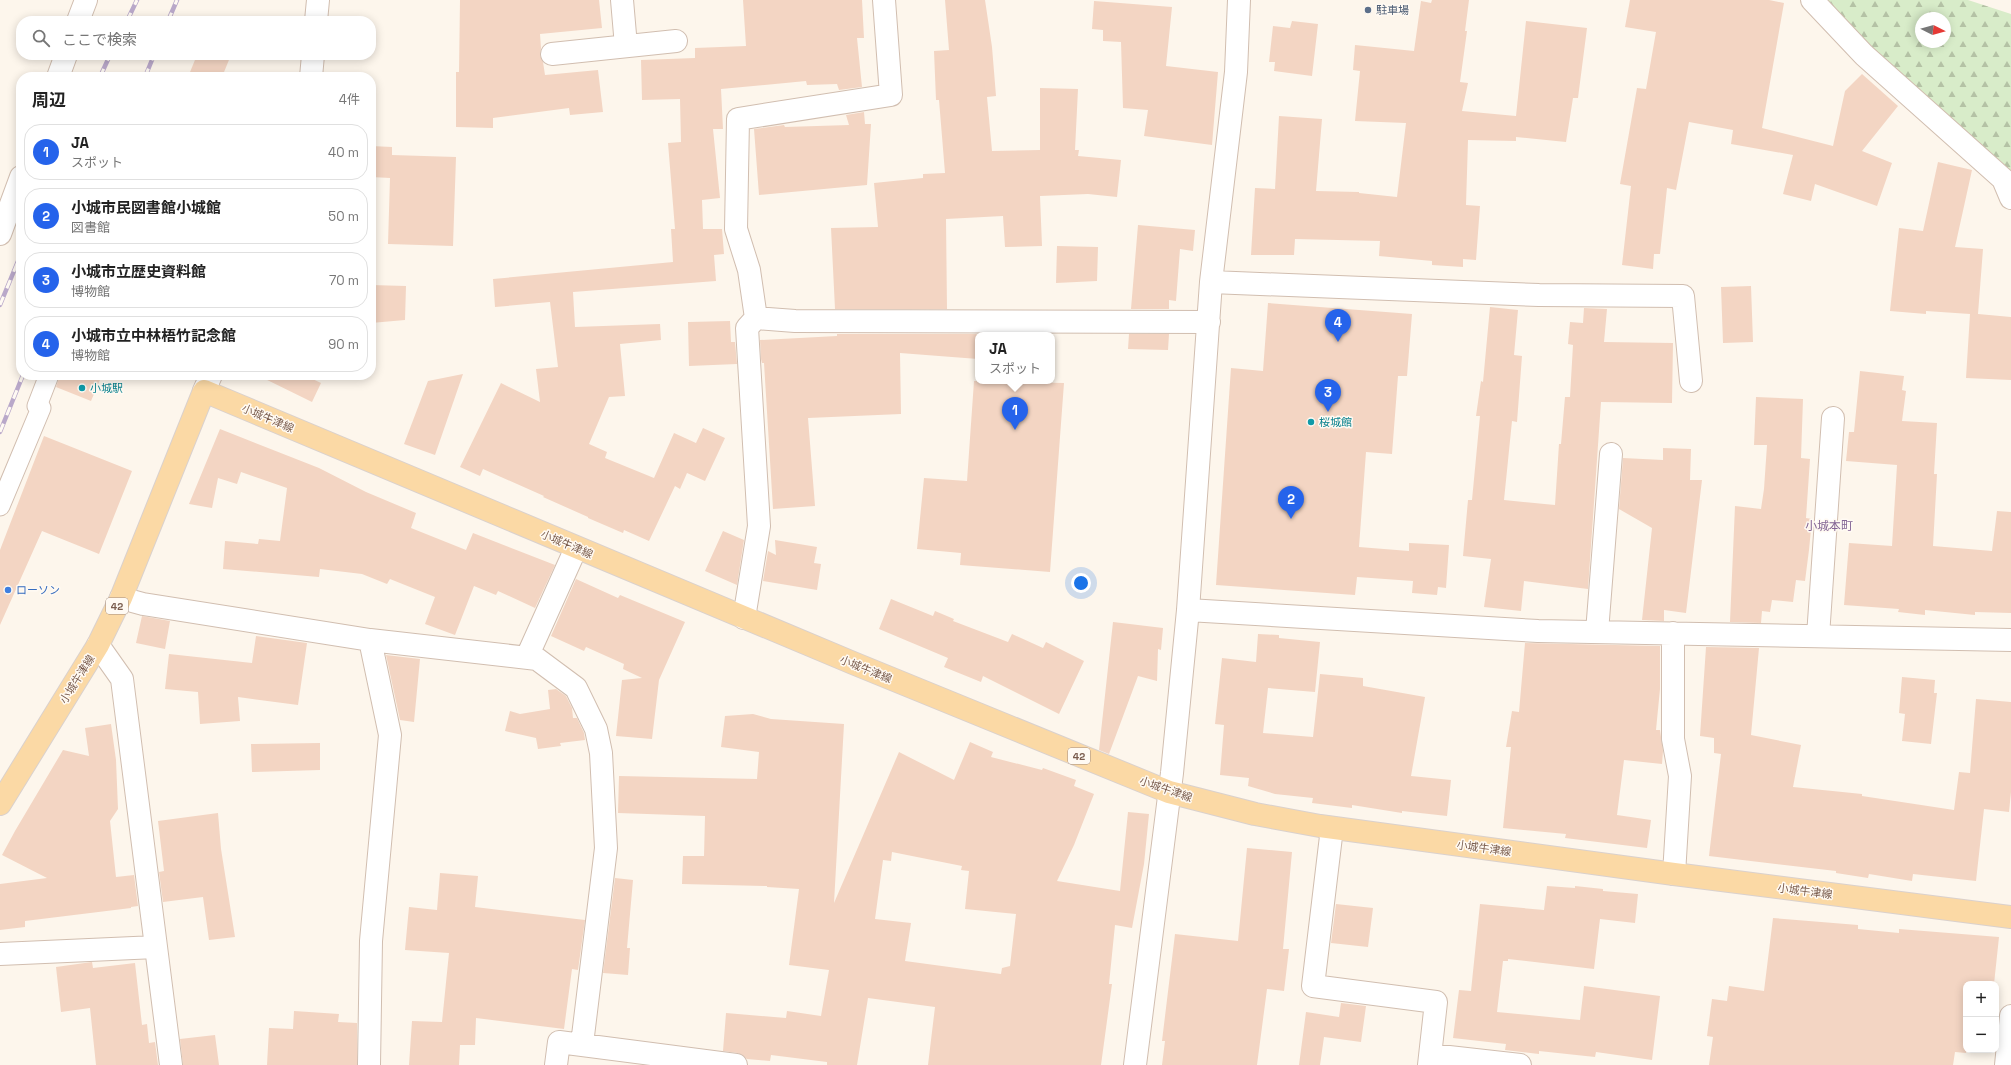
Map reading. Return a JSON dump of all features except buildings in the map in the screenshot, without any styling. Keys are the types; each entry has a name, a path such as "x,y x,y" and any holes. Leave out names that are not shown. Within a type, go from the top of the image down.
{"main road":[{"name":"小城牛津線","path":"0,804 98,645 121,598 208,383 576,548 1169,792 1255,814 1332,828 2011,917"}],"street":[{"path":"80,16 86,0"},
{"path":"316,16 318,0"},
{"path":"622,0 626,46"},
{"path":"756,318 749,270 736,229 738,119 891,95 884,0"},
{"path":"1135,1065 1169,792 1188,610 1212,282 1236,72 1239,0"},
{"path":"1812,0 1864,55 2003,179 2011,198"},
{"path":"552,54 676,41"},
{"path":"60,72 64,60"},
{"path":"311,72 313,60"},
{"path":"0,234 16,190"},
{"path":"1212,282 1539,295 1683,296 1691,381"},
{"path":"756,318 795,321 1209,322"},
{"path":"744,618 759,526 747,328 756,318"},
{"path":"0,506 6,472 39,380"},
{"path":"6,472 41,408 37,406 47,380"},
{"path":"1818,636 1833,418"},
{"path":"1597,632 1611,454"},
{"path":"527,657 576,548"},
{"path":"121,598 143,604 370,640 527,657 537,659 576,688 596,728 601,753 606,848 582,1044"},
{"path":"1188,610 1538,631 2011,640"},
{"path":"1673,633 1673,739 1680,776 1674,874"},
{"path":"369,1065 371,942 390,735 370,640"},
{"path":"98,645 122,679 171,1065"},
{"path":"1332,828 1313,986 1436,1002 1430,1060 1520,1065"},
{"path":"0,954 156,947"},
{"path":"2006,1065 2011,1016"},
{"path":"556,1065 559,1042 736,1065"}],"green space":[{"path":"1823,0 1968,0 2011,14 2011,173 1873,53"}],"railway":[{"path":"129,16 137,0"},
{"path":"170,16 177,0"},
{"path":"102,72 108,60"},
{"path":"147,72 152,60"},
{"path":"0,305 16,266"},
{"path":"0,432 21,380"}],"place":[{"name":"駐車場","path":"1368,10"},
{"name":"小城市立中林梧竹記念館","path":"1338,342"},
{"name":"小城駅","path":"82,388"},
{"name":"小城市立歴史資料館","path":"1328,412"},
{"name":"桜城館","path":"1311,422"},
{"name":"JA","path":"1015,430"},
{"name":"小城市民図書館小城館","path":"1291,519"},
{"name":"ローソン","path":"8,590"}],"district":[{"name":"小城本町","path":"1829,526"}]}
